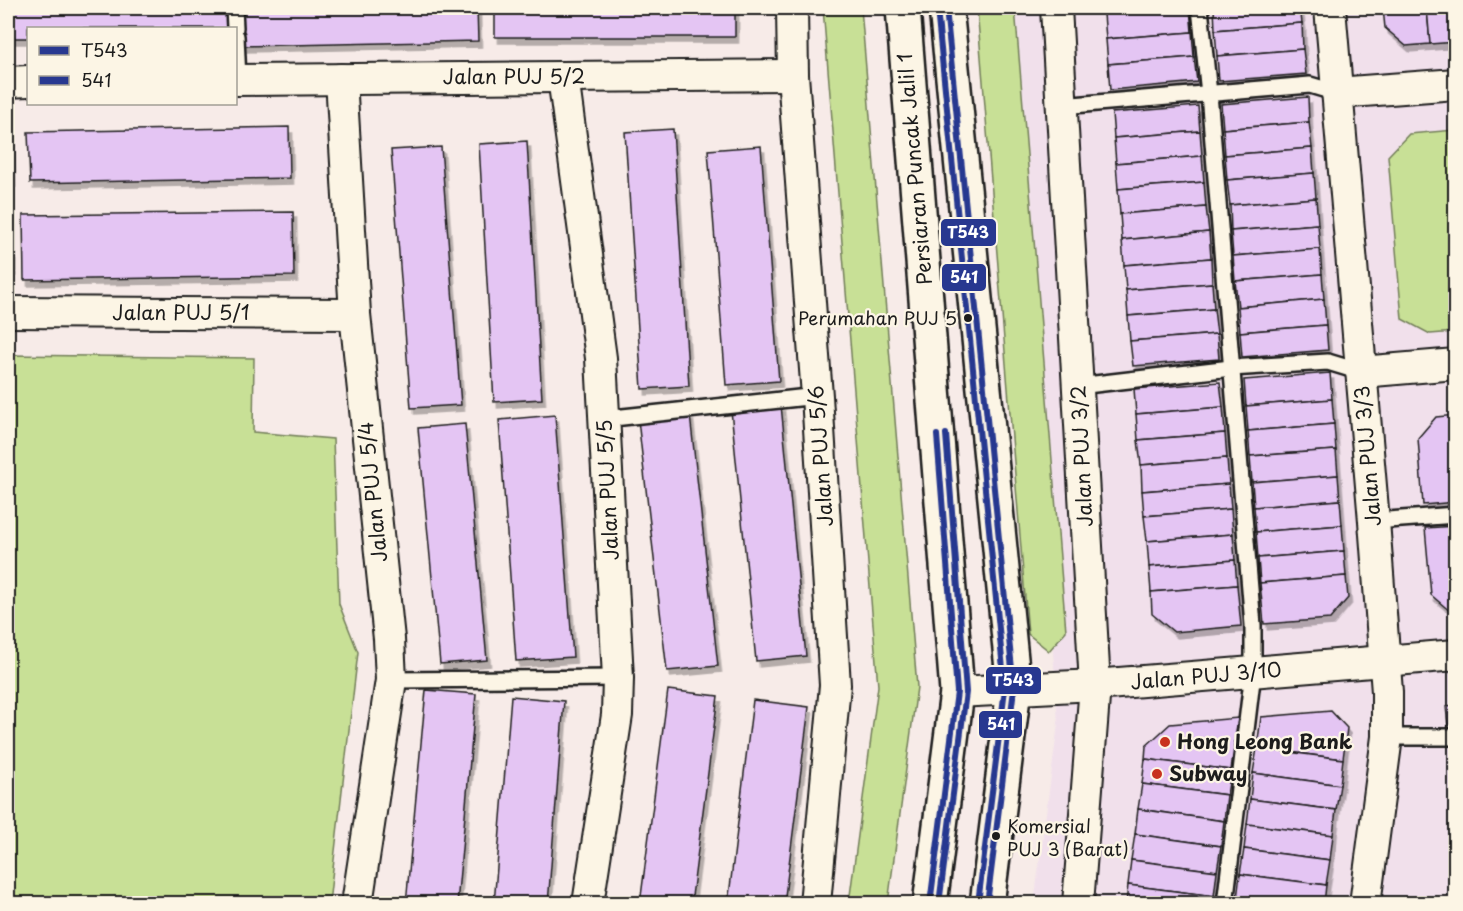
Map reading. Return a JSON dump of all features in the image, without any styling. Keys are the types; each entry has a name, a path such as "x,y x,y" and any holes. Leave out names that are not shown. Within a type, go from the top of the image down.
{"main road":[{"name":"Persiaran Puncak Jalil 1","path":"903,8 957,692 930,903"},
{"path":"946,8 1014,689 987,903"}],"street":[{"name":"Jalan PUJ 5/6","path":"792,8 793,75 817,396 835,685 815,903"},
{"name":"Jalan PUJ 3/2","path":"1056,8 1095,685 1078,903"},
{"name":"Jalan PUJ 3/3","path":"1330,8 1385,660 1387,737 1365,903"},
{"name":"Jalan PUJ 5/2","path":"237,80 793,75"},
{"name":"Jalan PUJ 5/5","path":"563,77 601,358 618,678 617,716 588,903"},
{"name":"Jalan PUJ 5/4","path":"341,79 355,314 391,680 357,903"},
{"path":"8,82 27,81"},
{"path":"1337,93 1455,84"},
{"name":"Jalan PUJ 5/1","path":"8,312 355,314"},
{"path":"1361,372 1455,364"},
{"name":"Jalan PUJ 3/10","path":"957,692 1095,685 1455,655"}],"lane":[{"path":"234,8 235,27"},
{"path":"1200,8 1253,625 1254,672 1225,903"},
{"path":"1062,106 1310,85 1337,93"},
{"path":"1078,386 1231,368 1328,362 1361,372"},
{"path":"604,419 817,396"},
{"path":"1374,522 1455,515"},
{"path":"391,680 618,678"},
{"path":"1387,737 1455,737"}],"shaded area":[{"path":"1009,8 1455,8 1455,903 1034,903 1058,724"}],"green space":[{"path":"823,8 861,8 917,687 888,903 849,903 878,686"},
{"path":"977,8 1015,8 1066,631 1049,651 1028,634"},
{"path":"1455,130 1455,332 1430,334 1402,319 1388,156 1409,134"},
{"path":"8,355 254,358 253,432 333,439 339,604 358,652 329,903 8,903"}],"building":[{"path":"8,8 227,8 227,27 27,27 27,38 8,38"},
{"path":"242,8 477,8 478,41 243,46"},
{"path":"495,8 735,8 735,37 495,37"},
{"path":"1103,8 1182,8 1104,14"},
{"path":"1190,8 1192,32 1106,39 1104,14"},
{"path":"1214,8 1300,8 1302,23 1215,30"},
{"path":"1383,8 1427,8 1430,44 1406,46 1385,28"},
{"path":"1427,8 1453,8 1456,42 1430,44"},
{"path":"1453,8 1456,8 1456,42"},
{"path":"1302,23 1303,49 1217,56 1215,30"},
{"path":"1192,32 1194,57 1108,64 1106,39"},
{"path":"1303,49 1306,74 1219,81 1217,56"},
{"path":"1194,57 1197,82 1110,90 1108,64"},
{"path":"1308,97 1309,122 1223,129 1221,104"},
{"path":"1198,106 1200,131 1114,138 1112,113"},
{"path":"1309,122 1312,148 1225,155 1223,129"},
{"path":"289,127 290,178 30,183 28,132"},
{"path":"673,129 689,386 642,389 625,132"},
{"path":"1200,131 1202,156 1116,163 1114,138"},
{"path":"8,135 11,135 12,181 8,181"},
{"path":"527,141 542,399 494,402 479,144"},
{"path":"761,146 779,381 726,385 708,150"},
{"path":"441,147 461,405 411,408 391,150"},
{"path":"1312,148 1314,173 1227,180 1225,155"},
{"path":"1202,156 1204,182 1118,189 1116,163"},
{"path":"1314,173 1316,198 1230,205 1227,180"},
{"path":"1204,182 1206,207 1120,214 1118,189"},
{"path":"1316,198 1318,224 1231,231 1230,205"},
{"path":"1206,207 1209,232 1122,240 1120,214"},
{"path":"293,212 294,276 24,280 23,215"},
{"path":"8,219 12,219 12,270 8,270"},
{"path":"1318,224 1320,249 1233,256 1231,231"},
{"path":"1209,232 1211,258 1124,265 1122,240"},
{"path":"1320,249 1322,274 1235,281 1233,256"},
{"path":"1211,258 1212,283 1126,290 1124,265"},
{"path":"1322,274 1324,299 1238,307 1235,281"},
{"path":"1212,283 1214,309 1128,316 1126,290"},
{"path":"1324,299 1326,325 1240,332 1238,307"},
{"path":"1214,309 1217,334 1130,341 1128,316"},
{"path":"1326,325 1328,350 1242,357 1240,332"},
{"path":"1217,334 1219,359 1133,366 1130,341"},
{"path":"1330,373 1332,399 1246,406 1244,380"},
{"path":"1220,382 1223,407 1136,414 1134,389"},
{"path":"1332,399 1334,424 1248,431 1246,406"},
{"path":"781,405 806,656 756,661 731,410"},
{"path":"1223,407 1225,433 1138,440 1136,414"},
{"path":"555,415 573,657 516,661 499,420"},
{"path":"690,415 718,666 667,671 638,420"},
{"path":"1456,415 1456,502 1423,505 1418,438 1436,417"},
{"path":"465,424 487,660 440,664 418,428"},
{"path":"1334,424 1336,450 1250,456 1248,431"},
{"path":"1225,433 1227,458 1141,465 1138,440"},
{"path":"1336,450 1338,475 1252,482 1250,456"},
{"path":"1227,458 1229,484 1142,491 1141,465"},
{"path":"1338,475 1340,500 1254,507 1252,482"},
{"path":"1229,484 1231,509 1144,516 1142,491"},
{"path":"1340,500 1342,525 1256,532 1254,507"},
{"path":"1231,509 1233,534 1147,541 1144,516"},
{"path":"1342,525 1344,551 1258,558 1256,532"},
{"path":"1456,526 1456,612 1452,613 1431,595 1425,528"},
{"path":"1233,534 1235,560 1149,567 1147,541"},
{"path":"1344,551 1346,576 1260,583 1258,558"},
{"path":"1235,560 1237,585 1151,592 1149,567"},
{"path":"1346,576 1348,598 1330,619 1264,624 1260,583"},
{"path":"1237,585 1241,626 1174,632 1152,614 1151,592"},
{"path":"426,690 476,694 457,904 406,904"},
{"path":"668,690 718,696 691,904 640,904"},
{"path":"511,696 564,701 548,904 494,904"},
{"path":"753,700 809,707 784,904 728,904"},
{"path":"1456,705 1456,725 1448,726 1446,706"},
{"path":"1331,711 1347,728 1343,759 1257,748 1261,717"},
{"path":"1238,718 1231,770 1145,759 1146,746 1170,724"},
{"path":"1257,748 1343,759 1340,785 1253,773"},
{"path":"1145,759 1231,770 1227,795 1142,784"},
{"path":"1253,773 1340,785 1336,810 1250,799"},
{"path":"1142,784 1227,795 1224,821 1138,809"},
{"path":"1250,799 1336,810 1333,835 1247,824"},
{"path":"1138,809 1224,821 1221,846 1135,834"},
{"path":"1247,824 1333,835 1330,860 1244,849"},
{"path":"1135,834 1221,846 1217,871 1131,860"},
{"path":"1244,849 1330,860 1326,885 1240,874"},
{"path":"1131,860 1217,871 1214,896 1128,885"},
{"path":"1240,874 1326,885 1324,904 1271,904 1237,899"},
{"path":"1128,885 1214,896 1213,904 1126,904"},
{"path":"1237,899 1271,904 1237,904"}],"transit line":[{"name":"T543","path":"946,8 1014,689 987,904"},
{"name":"541","path":"937,9 1005,689 978,903"},
{"name":"541","path":"939,904 966,692 946,434"},
{"name":"T543","path":"930,904 957,692 937,435"}],"place":[{"name":"Perumahan PUJ 5","path":"968,318"},
{"name":"Hong Leong Bank","path":"1165,742"},
{"name":"Subway","path":"1157,774"},
{"name":"Komersial PUJ 3 (Barat)","path":"996,836"}]}
